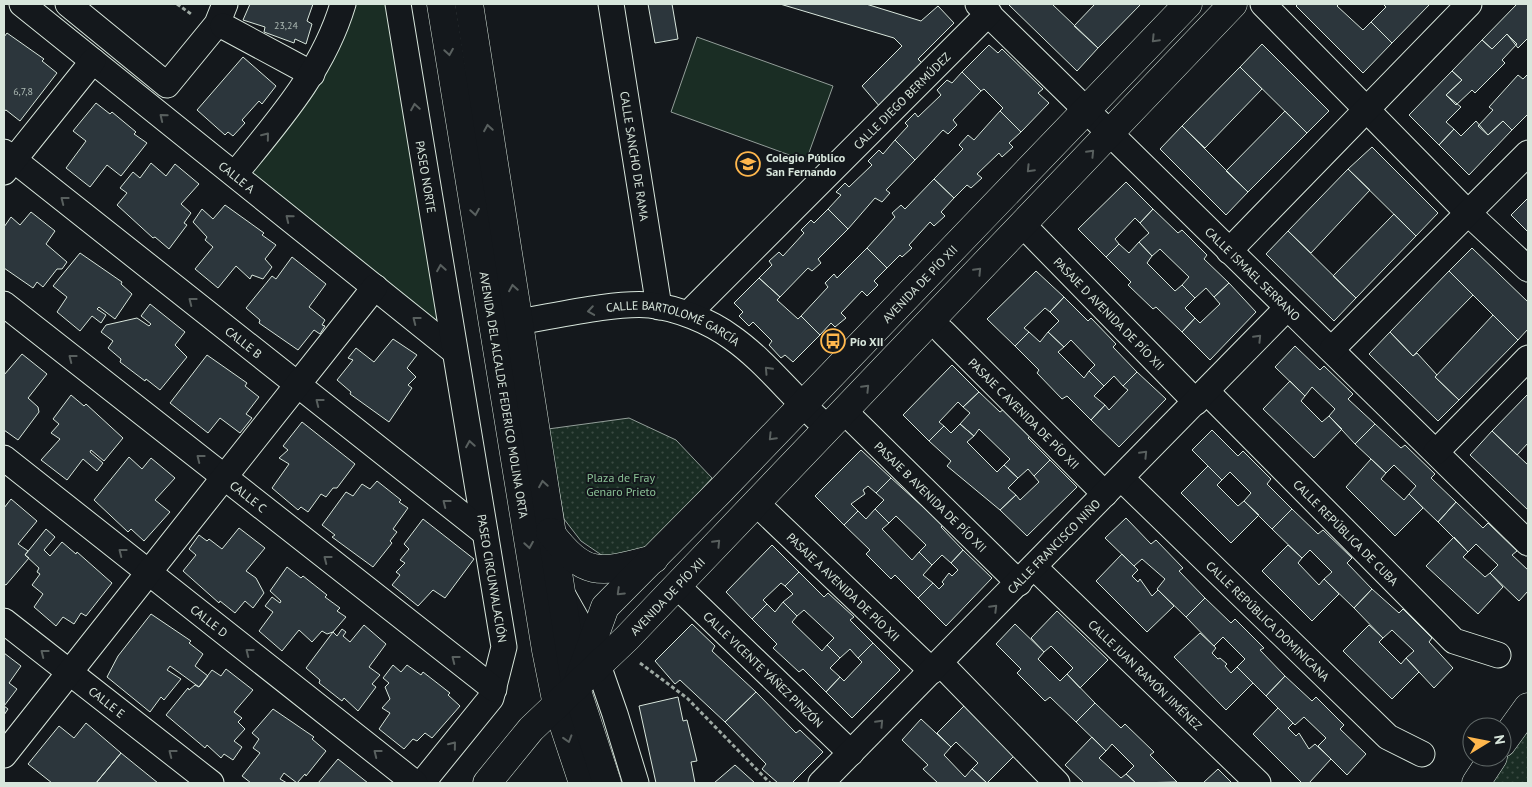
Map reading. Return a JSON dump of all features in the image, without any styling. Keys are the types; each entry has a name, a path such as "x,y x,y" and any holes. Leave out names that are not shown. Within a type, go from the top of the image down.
{"main road":[{"name":"AVENIDA DEL ALCALDE FEDERICO MOLINA ORTA","path":"441,4 543,630 566,696 607,783"},
{"name":"AVENIDA DEL ALCALDE FEDERICO MOLINA ORTA","path":"470,4 559,588 566,696 583,783"},
{"name":"AVENIDA DE PÍO XII","path":"594,656 605,607 802,406 1188,4"},
{"name":"AVENIDA DE PÍO XII","path":"594,656 677,586 1234,4"},
{"path":"550,532 567,554 588,569 618,568 655,558"},
{"path":"487,783 531,729 566,696 594,656"},
{"path":"1512,729 1528,707"},
{"path":"1476,783 1486,767"}],"street":[{"name":"CALLE A","path":"22,4 454,350"},
{"path":"68,4 167,85 227,11"},
{"path":"235,174 297,97 312,74 335,30 343,4"},
{"name":"PASEO NORTE","path":"398,4 454,350"},
{"name":"CALLE SANCHO DE RAMA","path":"611,4 659,307"},
{"path":"1263,4 1469,214 1528,269"},
{"path":"1229,251 1468,4"},
{"name":"CALLE ISMAEL SERRANO","path":"983,9 1088,109 1229,251 1528,543"},
{"name":"CALLE DIEGO BERMÚDEZ","path":"688,314 983,9"},
{"path":"227,11 312,74"},
{"path":"175,94 227,11"},
{"path":"7,161 93,61"},
{"path":"1332,350 1528,153"},
{"name":"CALLE B","path":"7,161 297,385 484,533"},
{"name":"PASAJE D AVENIDA DE PÍO XII","path":"1022,224 1201,396"},
{"path":"4,755 375,287"},
{"name":"CALLE C","path":"4,304 494,689"},
{"name":"CALLE BARTOLOMÉ GARCÍA","path":"518,322 610,308 650,305 688,314 730,336 763,364 802,406 836,419"},
{"name":"CALLE FRANCISCO NIÑO","path":"822,783 1287,308"},
{"name":"PASAJE C AVENIDA DE PÍO XII","path":"943,332 1113,486"},
{"name":"PASEO CIRCUNVALACIÓN","path":"422,783 491,698 504,647 454,350"},
{"path":"1436,452 1528,358"},
{"name":"CALLE REPÚBLICA DE CUBA","path":"1201,396 1454,641 1498,655"},
{"name":"PASAJE B AVENIDA DE PÍO XII","path":"836,419 1026,575"},
{"name":"CALLE D","path":"4,458 415,783"},
{"name":"CALLE REPÚBLICA DOMINICANA","path":"1113,486 1388,737 1422,754"},
{"name":"PASAJE A AVENIDA DE PÍO XII","path":"756,503 936,667 1057,783"},
{"name":"CALLE JUAN RAMÓN JIMÉNEZ","path":"1026,575 1258,783"},
{"name":"CALLE VICENTE YÁÑEZ PINZÓN","path":"677,586 851,753"},
{"path":"559,588 594,656 636,783"},
{"name":"CALLE E","path":"4,621 211,783"}],"path":[{"path":"640,662 688,698 770,783"}],"green space":[{"path":"354,4 391,4 443,331 247,173"},
{"path":"697,37 833,86 806,161 671,112"},
{"name":"Plaza de Fray Genaro Prieto","path":"629,418 676,440 712,478 651,545 632,555 603,556 581,541 564,519 548,429"},
{"path":"1528,707 1528,783 1476,783 1487,767 1512,767 1512,730"}],"building":[{"path":"250,4 313,4 307,21 312,24 306,44 295,39 294,43 264,32 265,27 243,20"},
{"path":"648,4 672,4 678,39 655,43"},
{"path":"780,4 866,4 921,21 938,6 954,23 918,59 924,65 881,108 862,86 902,46 894,38"},
{"path":"1010,4 1052,4 1098,48 1077,71"},
{"path":"1095,4 1141,4 1098,48 1074,26"},
{"path":"1298,4 1339,4 1337,6 1363,30 1371,22 1392,43 1363,73 1296,6"},
{"path":"1383,4 1430,4 1392,43 1371,22 1386,7"},
{"path":"1517,4 1528,4 1528,38 1518,48 1507,34 1492,49 1482,40"},
{"path":"7,33 44,59 42,61 57,73 20,121 6,110 4,111 4,37"},
{"path":"1507,34 1517,44 1502,60 1505,63 1475,93 1472,90 1456,105 1446,95 1462,80 1452,71 1482,40 1492,49"},
{"path":"1262,44 1329,111 1307,133 1240,67"},
{"path":"989,45 998,53 1002,49 1043,89 1038,93 1049,103 1021,132 1000,111 1003,108 984,89 981,91 962,72"},
{"path":"243,57 276,86 262,104 259,101 242,120 245,123 233,136 228,132 225,135 197,110"},
{"path":"1240,67 1262,89 1205,148 1182,126"},
{"path":"1452,71 1462,80 1446,95 1461,107 1446,122 1454,129 1439,145 1409,115"},
{"path":"962,72 981,91 953,120 957,125 948,134 943,130 915,160 895,140 908,126 905,123 915,113 918,117 941,95 937,90 947,80 952,83"},
{"path":"1528,74 1528,114 1512,130 1503,121 1488,135 1478,126 1493,110 1489,107 1518,75 1523,79"},
{"path":"96,103 110,114 112,112 136,132 134,134 147,143 121,176 107,165 90,187 66,168 86,141 73,131"},
{"path":"1000,111 1021,132 1009,143 1013,147 1002,157 999,153 977,174 982,178 971,188 967,185 954,198 934,179 963,149 959,145 968,135 974,140"},
{"path":"1285,111 1307,133 1248,192 1226,171"},
{"path":"1476,121 1488,135 1503,121 1512,130 1469,175 1439,145 1454,129 1461,136"},
{"path":"1182,126 1248,192 1226,215 1160,149"},
{"path":"895,140 915,160 886,190 890,193 882,202 875,198 848,229 828,209 841,195 836,192 845,183 849,187 872,165 868,161 879,150 883,154"},
{"path":"1372,147 1438,213 1416,236 1348,169"},
{"path":"151,163 166,176 175,164 199,184 181,204 191,213 184,223 187,225 169,249 155,237 153,238 117,205 127,193 120,188 133,172 140,178"},
{"path":"1348,169 1370,190 1311,253 1288,231"},
{"path":"934,179 954,198 941,212 945,216 934,226 930,222 909,245 912,248 902,257 900,255 887,268 867,248 895,217 892,213 901,205 905,209"},
{"path":"1126,182 1153,209 1140,223 1135,218 1115,239 1119,244 1106,257 1078,229"},
{"path":"1528,198 1528,232 1511,215"},
{"path":"225,205 264,233 262,235 276,245 265,259 272,267 263,279 252,275 250,279 236,266 218,288 195,269 213,247 205,240 207,237 193,222 202,209 213,219"},
{"path":"828,209 848,229 818,259 821,263 812,271 808,268 780,297 759,278 772,265 769,261 779,252 783,256 804,233 801,230 811,220 814,223"},
{"path":"1153,209 1178,233 1182,230 1207,255 1204,259 1229,283 1214,297 1206,288 1195,298 1182,285 1189,277 1160,249 1152,256 1139,242 1149,233 1140,223"},
{"path":"31,212 55,231 46,244 67,262 62,269 57,269 43,287 37,282 33,288 4,268 4,227 11,217 20,225"},
{"path":"1394,214 1416,236 1356,298 1333,276"},
{"path":"1288,231 1356,298 1334,321 1266,254"},
{"path":"1139,242 1152,256 1147,263 1175,291 1182,285 1195,298 1185,308 1195,318 1182,332 1156,307 1153,309 1128,285 1131,282 1106,257 1119,244 1129,253"},
{"path":"867,248 887,268 874,281 878,285 867,296 862,291 841,313 846,318 835,327 831,323 820,335 801,316 828,287 825,283 834,274 837,278"},
{"path":"1472,248 1528,302 1528,329 1518,340 1449,271"},
{"path":"80,253 122,282 121,284 132,294 115,319 99,307 97,309 106,315 101,323 92,316 80,331 57,312 67,297 53,286"},
{"path":"292,257 326,284 309,307 325,320 322,325 325,326 320,334 314,330 298,350 259,323 260,320 246,308 272,276 276,279"},
{"path":"1036,271 1064,297 1050,312 1045,308 1024,328 1029,332 1015,346 987,319"},
{"path":"1449,271 1473,295 1413,356 1390,332"},
{"path":"759,278 780,297 777,300 798,319 801,316 820,335 793,362 785,355 781,358 769,345 772,341 753,322 749,326 739,316 743,312 734,303"},
{"path":"1229,283 1256,312 1210,360 1182,332 1195,318 1200,323 1220,304 1214,297"},
{"path":"1064,297 1088,321 1091,318 1116,344 1113,347 1137,372 1123,386 1114,376 1104,386 1089,371 1095,365 1071,340 1064,347 1048,332 1059,321 1050,312"},
{"path":"150,304 185,332 175,345 187,357 160,390 120,362 121,359 108,348 113,341 101,332 106,325 137,318 149,326 151,324 141,316"},
{"path":"1493,315 1518,340 1459,400 1435,377"},
{"path":"1029,332 1040,342 1048,332 1064,347 1058,352 1084,378 1089,371 1104,386 1094,396 1105,405 1091,420 1067,396 1062,399 1037,373 1039,370 1015,346"},
{"path":"1390,332 1413,356 1417,353 1437,375 1435,377 1459,400 1438,421 1369,354"},
{"path":"393,339 417,355 407,368 416,377 408,385 412,388 389,422 350,394 351,392 337,380 353,360 348,358 356,348 374,362"},
{"path":"1295,346 1320,370 1324,366 1353,394 1348,399 1375,424 1355,444 1329,416 1335,409 1312,387 1305,396 1275,367"},
{"path":"22,354 47,374 28,398 38,407 39,412 18,440 4,430 4,375"},
{"path":"207,355 247,383 245,386 259,397 246,414 252,418 240,433 220,418 208,433 170,403"},
{"path":"952,365 979,392 963,407 958,402 939,422 944,426 929,441 903,415"},
{"path":"1137,372 1166,399 1119,447 1091,420 1105,405 1109,410 1128,390 1123,386"},
{"path":"1290,381 1305,396 1301,401 1322,422 1329,416 1342,429 1314,458 1263,409"},
{"path":"979,392 1000,412 1004,409 1031,435 1028,438 1050,460 1034,476 1028,469 1018,478 1004,465 1010,459 979,429 974,436 960,424 970,413 963,407"},
{"path":"1528,394 1528,443 1517,455 1492,431"},
{"path":"71,395 84,406 86,404 123,438 104,461 91,450 90,452 103,463 97,471 83,459 67,480 41,460 60,439 51,433 59,424 53,419"},
{"path":"302,422 355,464 337,488 333,488 326,497 321,494 308,512 301,507 298,510 272,488 289,464 279,458 288,450 283,446"},
{"path":"960,424 974,436 967,442 997,472 1004,465 1018,478 1008,488 1016,495 1000,510 947,466 951,461 929,441 944,426 951,433"},
{"path":"1375,424 1401,448 1405,445 1435,474 1431,478 1456,502 1438,522 1409,494 1416,486 1394,465 1386,473 1355,444"},
{"path":"1212,430 1238,456 1243,451 1271,479 1267,484 1292,509 1272,529 1244,501 1251,493 1230,472 1222,480 1192,450"},
{"path":"1492,431 1528,465 1528,510 1470,455"},
{"path":"861,450 891,478 876,493 868,486 863,490 865,494 851,504 858,511 844,525 815,496"},
{"path":"129,457 142,469 151,458 175,478 155,500 170,512 144,541 131,529 128,532 94,500"},
{"path":"1371,459 1386,473 1381,479 1404,500 1409,494 1423,508 1395,536 1346,487"},
{"path":"1050,460 1077,487 1027,536 1000,510 1016,495 1020,500 1039,482 1034,476"},
{"path":"1208,466 1222,480 1217,485 1238,506 1244,501 1259,515 1231,543 1181,493"},
{"path":"891,478 943,525 941,527 963,550 951,563 942,555 932,565 919,552 926,545 896,516 889,523 875,509 884,500 876,493"},
{"path":"377,481 408,508 393,529 397,532 390,541 392,543 373,567 332,537 335,535 322,525 346,492 353,496 362,484 370,489"},
{"path":"11,499 37,521 18,544 28,551 25,555 29,558 6,585 4,584 4,508"},
{"path":"1456,502 1483,528 1488,523 1517,551 1512,555 1528,570 1528,591 1519,601 1490,573 1498,565 1476,544 1468,552 1438,522"},
{"path":"875,509 889,523 882,529 912,560 919,552 932,565 923,575 933,583 918,598 895,575 891,579 866,554 870,550 844,525 858,511 866,519"},
{"path":"1292,509 1318,534 1323,530 1352,558 1347,563 1372,589 1354,608 1324,579 1332,572 1310,550 1302,558 1272,529"},
{"path":"1126,518 1151,544 1156,540 1183,568 1179,571 1205,598 1186,617 1157,589 1165,579 1142,559 1134,566 1105,538"},
{"path":"423,519 474,559 445,598 433,590 418,606 392,585 400,575 396,572 405,563 400,560 409,549 404,544"},
{"path":"239,528 265,548 246,571 256,578 264,593 253,608 245,601 235,613 220,601 219,603 183,571 196,555 189,549 199,535 207,541 209,539 222,549"},
{"path":"46,529 55,537 44,550 50,556 62,542 76,554 77,552 112,583 86,616 81,613 74,624 63,617 56,626 34,607 43,594 32,585 40,574 37,572 39,568 25,555"},
{"path":"1454,537 1468,552 1463,557 1485,577 1490,573 1503,587 1478,614 1426,566"},
{"path":"772,545 799,572 785,586 781,583 763,600 767,604 752,619 726,592"},
{"path":"1288,545 1302,558 1298,563 1319,585 1324,579 1339,594 1312,621 1262,571"},
{"path":"963,550 992,578 946,626 918,598 933,583 939,589 944,584 942,582 949,573 952,576 958,570 951,563"},
{"path":"1122,554 1138,570 1132,576 1138,582 1140,579 1152,596 1158,590 1174,606 1147,632 1096,581"},
{"path":"287,567 301,578 303,576 327,595 325,597 340,608 337,611 346,617 333,632 327,634 322,631 312,642 299,630 282,651 259,631 273,612 265,606 272,597 280,603 281,601 270,591"},
{"path":"799,572 824,597 828,593 854,617 850,620 873,643 858,658 850,649 840,658 827,645 834,638 804,610 797,616 783,602 793,594 785,586"},
{"path":"1372,589 1399,613 1403,609 1432,638 1429,642 1453,668 1434,688 1406,658 1414,651 1392,630 1383,638 1354,608"},
{"path":"1205,598 1231,623 1235,619 1264,648 1260,650 1285,676 1266,696 1237,667 1245,659 1223,637 1214,646 1186,617"},
{"path":"783,602 797,616 792,622 822,651 827,645 840,658 830,668 840,677 826,692 803,669 799,672 773,648 777,644 752,619 767,604 775,612"},
{"path":"1057,611 1108,660 1080,688 1067,674 1073,668 1051,646 1044,652 1031,638"},
{"path":"151,614 191,641 189,643 203,654 195,666 208,676 199,687 170,666 167,670 181,679 164,700 161,697 150,712 107,677 118,656"},
{"path":"692,624 715,646 712,651 756,692 725,722 680,680 675,684 655,661"},
{"path":"1015,624 1044,652 1038,659 1060,681 1067,674 1095,703 1076,722 1050,697 1045,701 1017,673 1021,669 996,644"},
{"path":"364,625 386,644 369,667 380,675 372,684 376,687 358,711 344,698 342,701 319,683 320,680 306,668 333,632 337,636 342,629 346,632 343,636 350,642"},
{"path":"1369,625 1383,638 1379,642 1401,664 1406,658 1419,672 1392,699 1343,651"},
{"path":"1200,633 1216,648 1212,653 1227,664 1225,666 1231,673 1237,667 1253,683 1226,710 1174,657"},
{"path":"873,643 900,670 852,718 826,692 840,677 844,681 862,662 858,658"},
{"path":"4,653 21,666 9,683 17,689 4,706"},
{"path":"393,665 401,672 407,665 421,675 423,672 450,693 448,695 460,706 432,738 425,733 417,741 413,739 404,749 379,729 390,713 382,708 390,699 385,687 389,683 383,678"},
{"path":"226,669 253,690 234,712 242,718 238,722 245,729 234,741 242,747 233,760 224,754 221,758 207,745 205,748 166,715 188,688 189,690 195,685 199,687 212,670 221,676"},
{"path":"1285,676 1312,701 1316,697 1344,725 1340,729 1366,754 1347,775 1318,746 1326,738 1304,717 1295,725 1266,696"},
{"path":"756,692 796,733 800,730 823,752 792,783 778,783 762,769 766,764 725,722"},
{"path":"678,697 683,721 687,720 697,761 691,762 695,783 656,783 639,706"},
{"path":"1095,703 1121,728 1125,724 1154,752 1150,755 1177,782 1136,783 1126,774 1134,766 1112,744 1106,751 1076,722"},
{"path":"4,706 8,709 4,715"},
{"path":"964,706 1014,756 987,783 972,769 978,763 956,742 951,747 937,733"},
{"path":"1278,708 1293,723 1288,728 1296,736 1299,733 1309,749 1315,744 1331,759 1309,783 1302,783 1253,734"},
{"path":"273,709 314,737 312,739 326,751 306,776 305,774 297,783 284,773 280,779 287,783 251,783 242,776 260,753 253,748 259,739 252,733"},
{"path":"921,719 951,747 944,755 965,777 972,769 987,783 938,783 923,769 928,765 902,740"},
{"path":"86,723 121,753 96,783 52,783 28,764 59,726 74,738"},
{"path":"1092,737 1106,751 1099,758 1121,778 1126,774 1136,783 1084,783 1065,765"},
{"path":"121,753 158,783 96,783"},
{"path":"338,759 368,783 318,783"},
{"path":"735,765 755,783 714,783"},
{"path":"1218,769 1232,783 1203,783"}],"place":[{"name":"Colegio Público San Fernando","path":"748,164"},
{"name":"Pío XII","path":"833,341"}]}
